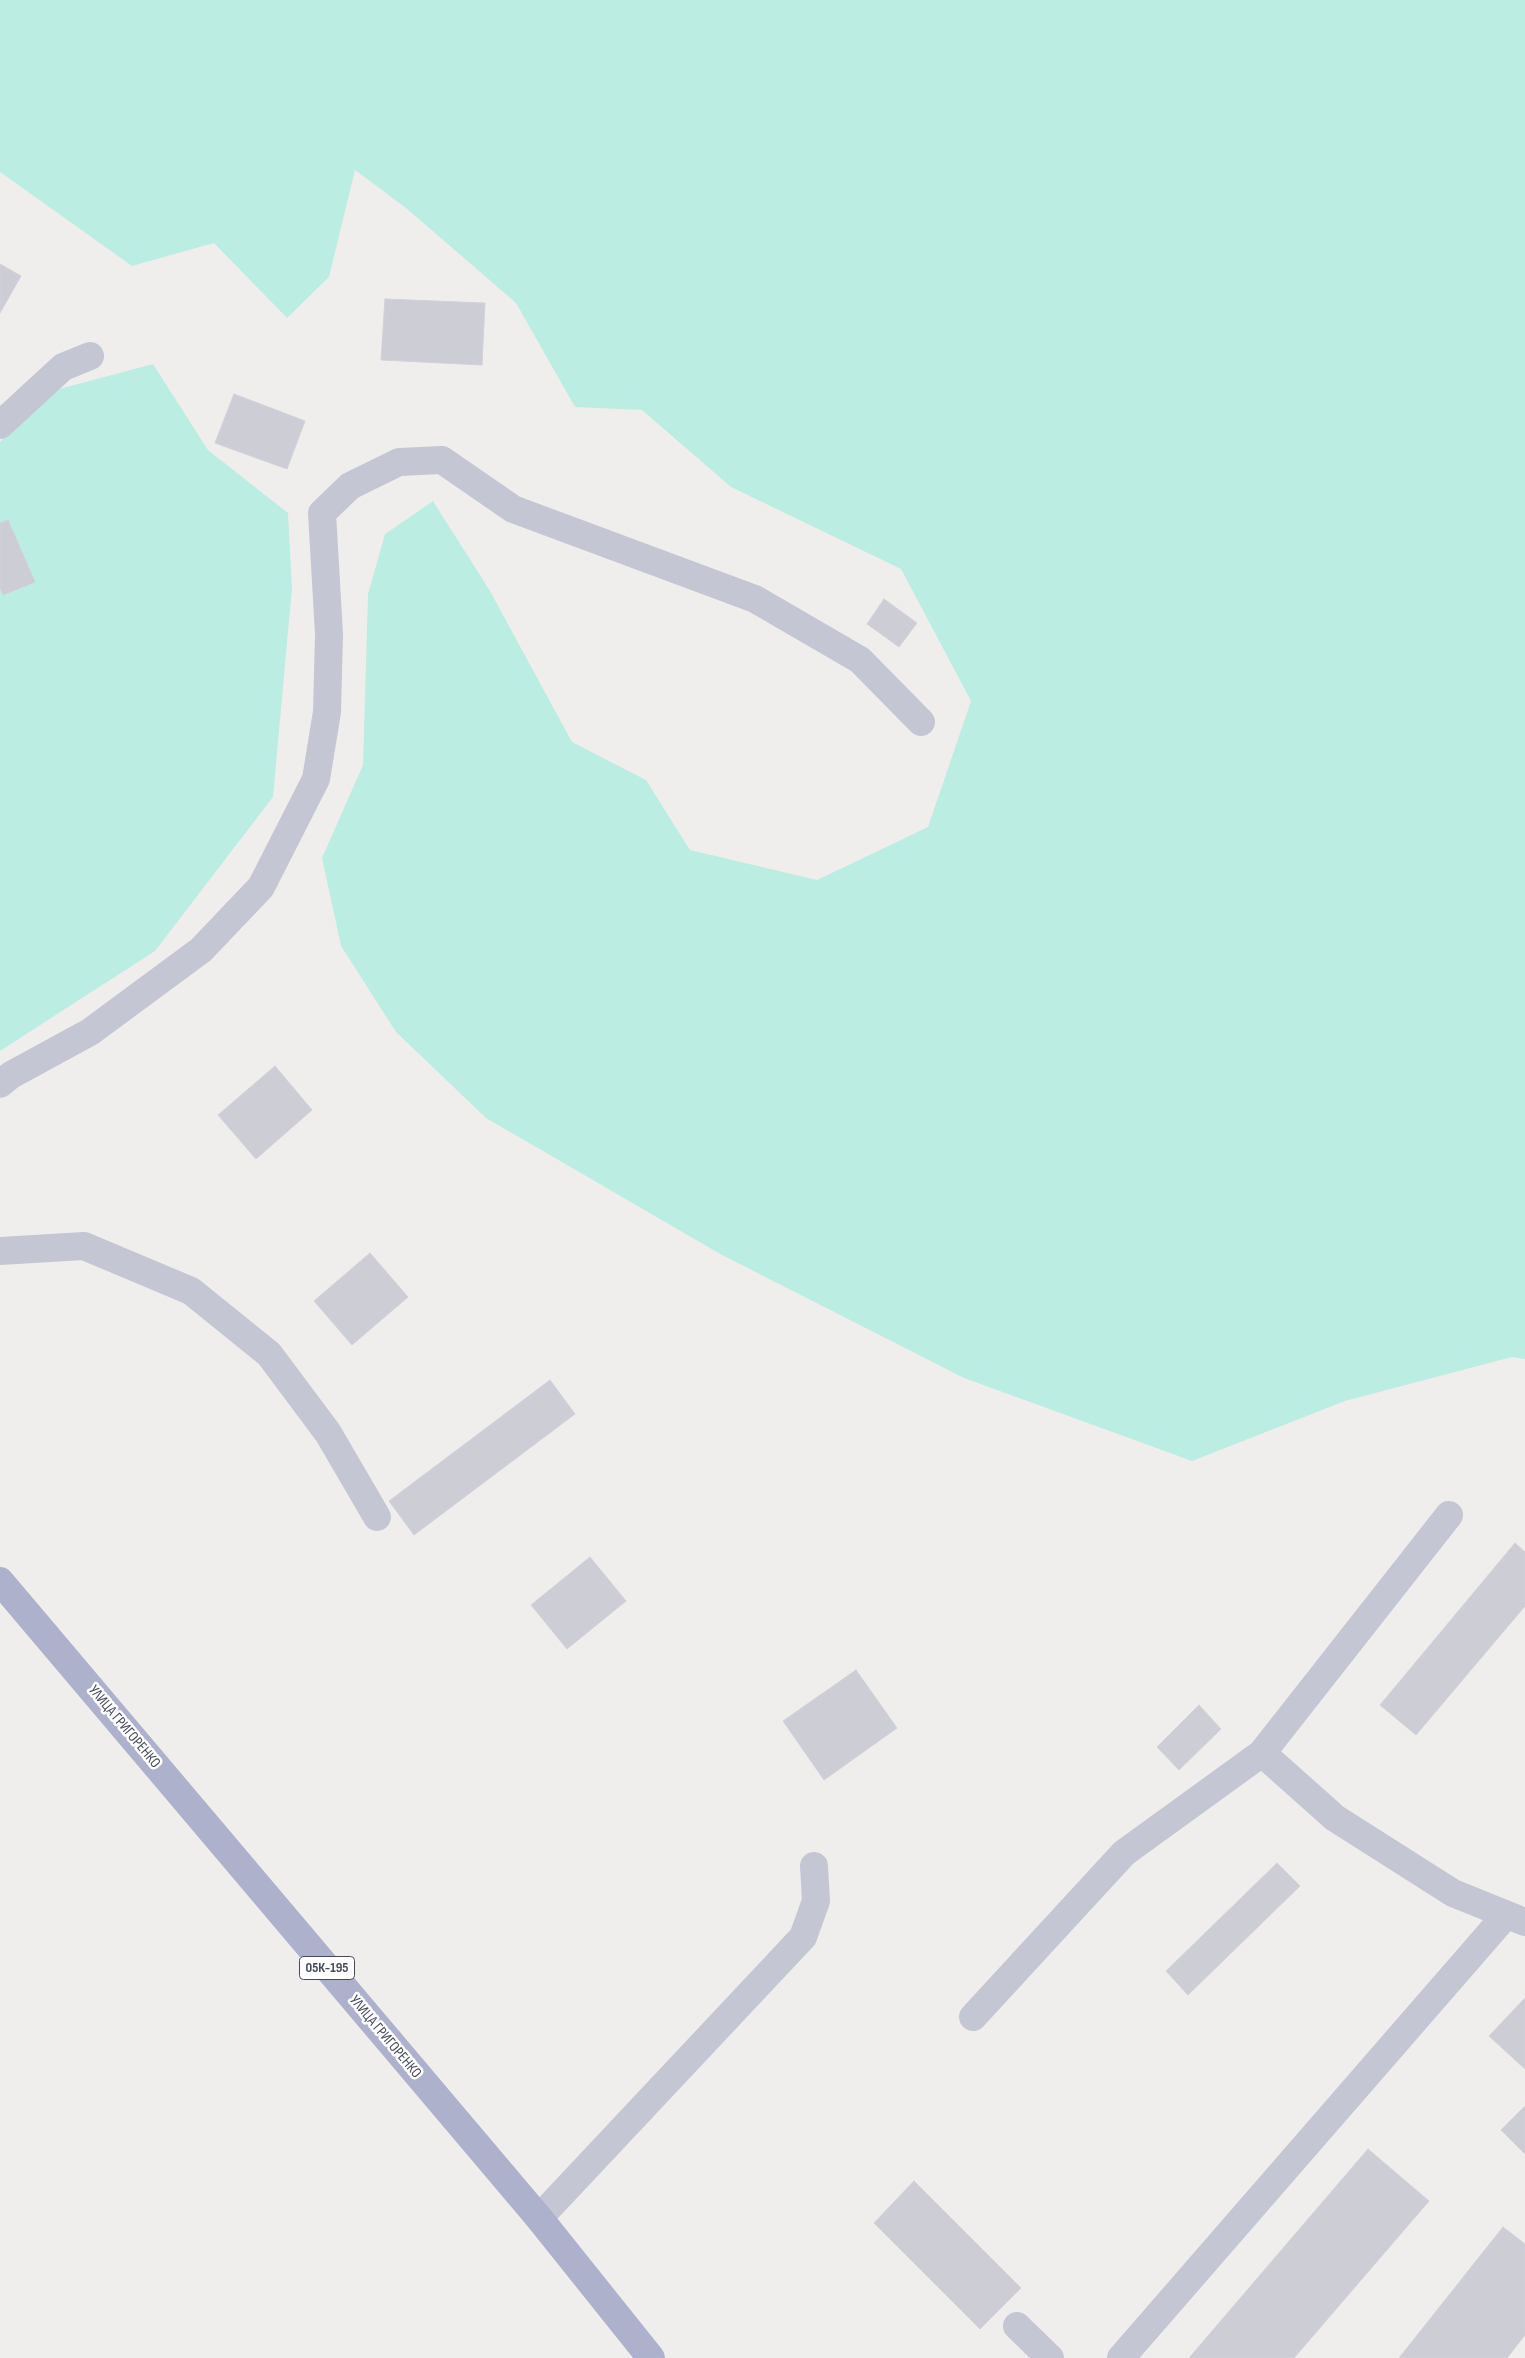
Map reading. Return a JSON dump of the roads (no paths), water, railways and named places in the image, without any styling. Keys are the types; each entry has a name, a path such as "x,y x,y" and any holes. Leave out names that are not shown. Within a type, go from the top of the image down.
{"main road":[{"name":"УЛИЦА ГРИГОРЕНКО","path":"0,1581 538,2218 651,2358"}],"lane":[{"path":"0,425 63,367 90,356"},
{"path":"0,1084 11,1075 90,1032 201,950 260,886 316,779 327,712 329,634 322,513 350,486 399,462 442,460 513,509 755,599 860,660 921,722"},
{"path":"0,1251 84,1246 191,1291 269,1354 328,1433 377,1517"},
{"path":"973,2017 1124,1853 1262,1753 1449,1515"},
{"path":"1121,2358 1157,2314 1515,1919 1453,1893 1335,1818 1262,1753"},
{"path":"538,2218 803,1937 816,1901 814,1866"},
{"path":"1018,2326 1050,2358"}]}
